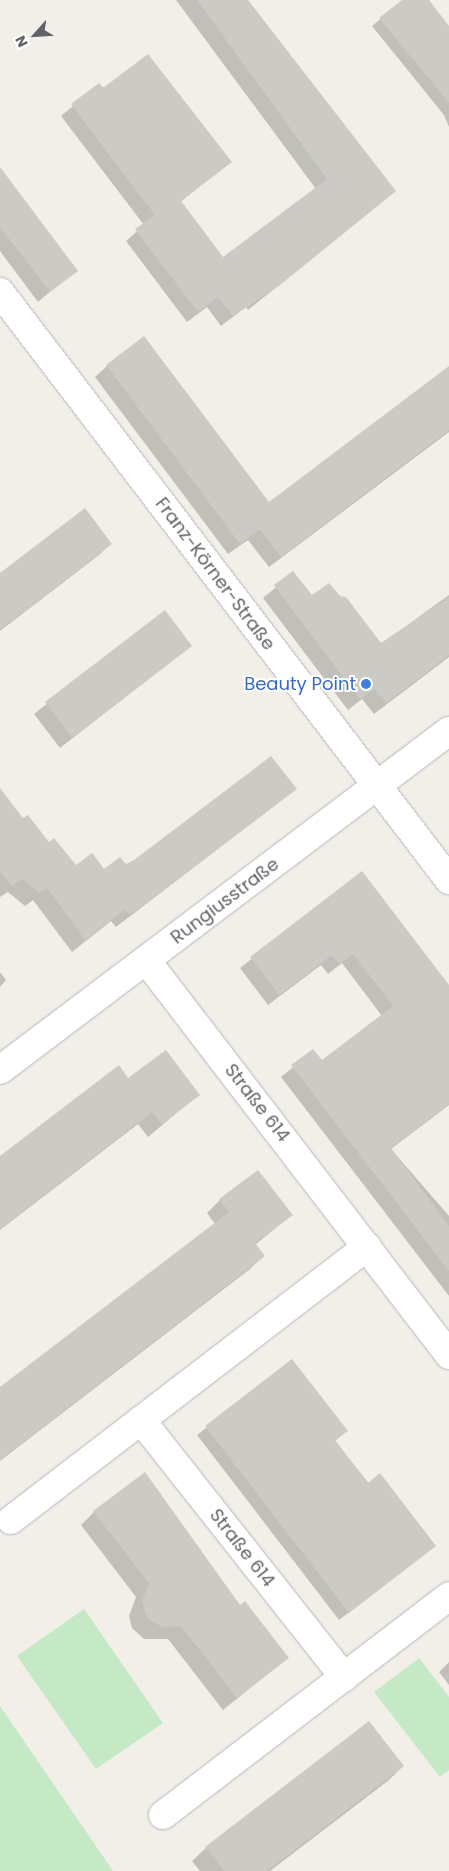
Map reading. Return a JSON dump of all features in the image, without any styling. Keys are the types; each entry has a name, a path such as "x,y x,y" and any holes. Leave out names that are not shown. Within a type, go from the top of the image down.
{"street":[{"name":"Franz-Körner-Straße","path":"0,292 376,788 449,880"},
{"name":"Rungiusstraße","path":"0,1070 376,788 449,731"},
{"name":"Straße 614","path":"146,960 449,1354"},
{"path":"11,1520 367,1247"},
{"name":"Straße 614","path":"141,1420 344,1677"},
{"path":"163,1815 449,1596"}],"green space":[{"path":"84,1609 163,1723 96,1769 17,1656"},
{"path":"419,1658 449,1697 449,1770 440,1777 374,1692"},
{"path":"0,1706 113,1871 0,1871"}],"building":[{"path":"197,0 248,0 396,191 280,285 233,316 218,297 198,312 135,229 155,215 71,104 99,83 103,88 148,54 232,162 181,201 223,257 327,179"},
{"path":"402,0 429,0 449,26 449,103 379,18"},
{"path":"0,167 78,271 50,292 0,227"},
{"path":"144,336 269,502 449,366 449,430 281,557 260,529 240,544 106,365"},
{"path":"85,508 112,544 0,630 0,573"},
{"path":"293,571 312,595 329,583 340,596 346,597 381,643 449,597 449,655 386,703 374,689 360,699 274,585"},
{"path":"165,610 192,646 72,738 45,702"},
{"path":"271,756 297,789 130,915 125,909 85,940 47,888 39,893 22,879 12,886 0,871 0,788 23,818 28,815 49,842 54,838 76,865 92,853 104,869 120,857 126,864 134,860"},
{"path":"362,871 449,985 449,1104 391,1148 449,1226 449,1271 291,1065 313,1049 322,1060 393,1006 353,954 339,964 332,955 279,995 250,957"},
{"path":"166,1050 200,1095 162,1124 152,1112 0,1229 0,1156 119,1065 128,1078"},
{"path":"258,1170 293,1215 255,1243 265,1256 0,1460 0,1387 229,1212 219,1199"},
{"path":"292,1359 348,1431 335,1440 353,1464 368,1483 380,1473 436,1546 349,1613 205,1426"},
{"path":"145,1472 240,1605 245,1601 289,1658 237,1698 181,1626 162,1627 147,1618 142,1601 149,1583 93,1511"},
{"path":"369,1721 404,1766 267,1871 224,1871 205,1847"}],"place":[{"name":"Beauty Point","path":"366,684"}]}
